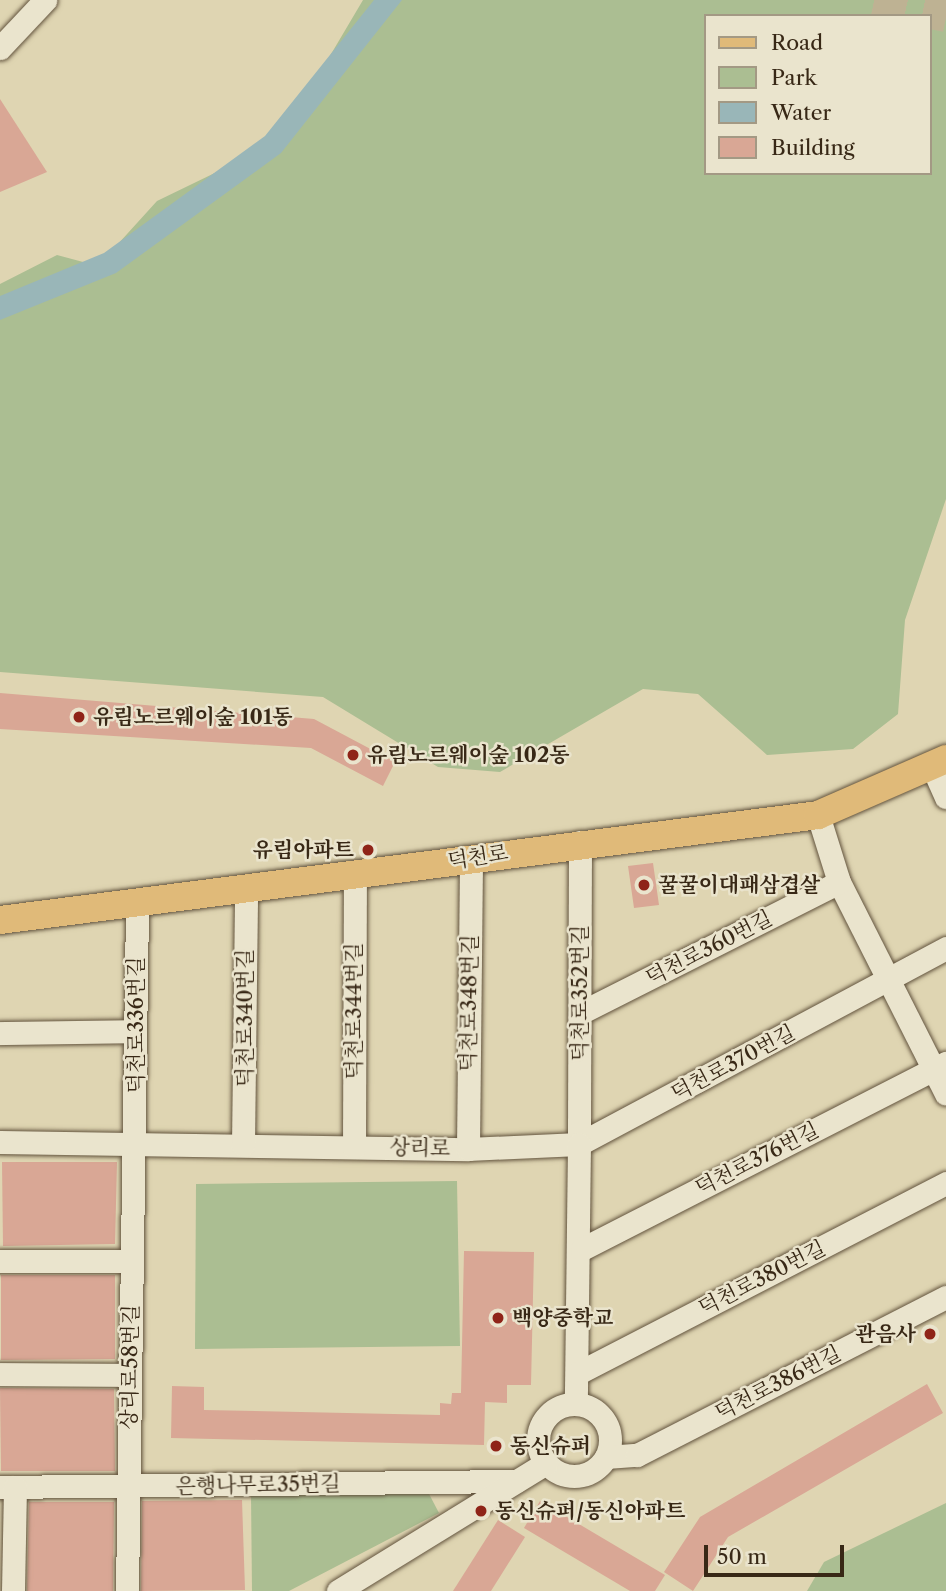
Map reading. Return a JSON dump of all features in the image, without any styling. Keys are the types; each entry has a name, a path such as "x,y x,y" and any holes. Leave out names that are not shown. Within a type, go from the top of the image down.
{"main road":[{"name":"덕천로","path":"0,920 137,906 580,842 818,816 939,762"}],"street":[{"path":"0,48 45,0"},
{"path":"939,762 946,797"},
{"path":"818,816 839,882 886,981 939,1066 946,1094"},
{"name":"덕천로352번길","path":"579,1144 580,842"},
{"name":"덕천로348번길","path":"468,1149 471,858"},
{"name":"덕천로344번길","path":"354,1147 355,876"},
{"name":"덕천로360번길","path":"580,1013 839,882"},
{"name":"덕천로340번길","path":"243,1145 246,891"},
{"name":"덕천로336번길","path":"136,1143 137,906"},
{"name":"덕천로370번길","path":"579,1144 946,948"},
{"path":"0,1033 135,1031"},
{"name":"덕천로376번길","path":"582,1249 939,1066"},
{"name":"상리로","path":"0,1142 468,1149 579,1144"},
{"name":"상리로58번길","path":"127,1591 129,1375 136,1143"},
{"path":"576,1404 582,1249 579,1144"},
{"name":"덕천로380번길","path":"578,1373 946,1183"},
{"path":"0,1261 132,1261"},
{"name":"덕천로386번길","path":"606,1457 637,1455 946,1297"},
{"path":"0,1374 129,1375"},
{"path":"576,1404 605,1422 606,1457 578,1476 545,1463 539,1429 553,1410 576,1404"},
{"path":"338,1591 545,1463"},
{"name":"은행나무로35번길","path":"8,1487 516,1481"},
{"path":"8,1487 13,1591"}],"green space":[{"path":"363,0 946,0 946,499 905,620 898,714 853,749 767,755 698,694 643,689 500,772 438,767 323,697 0,672 0,284 57,255 98,266 157,201 279,142"},
{"path":"457,1181 460,1346 195,1349 196,1184"},
{"path":"428,1492 439,1513 289,1591 252,1591 251,1494"},
{"path":"946,1503 946,1591 807,1591 824,1562"}],"water":[{"path":"374,0 402,0 281,153 116,273 0,320 0,296 104,253 265,136"}],"building":[{"path":"0,99 47,172 0,192"},
{"path":"0,693 314,719 395,762 383,786 311,748 0,729"},
{"name":"꿀꿀이대패삼겹살","path":"653,863 659,905 634,908 628,866"},
{"path":"2,1162 117,1162 115,1244 3,1246"},
{"name":"백양중학교","path":"464,1251 534,1252 531,1385 507,1385 507,1403 485,1402 484,1445 171,1438 172,1386 204,1387 204,1410 440,1415 440,1403 451,1404 452,1393 461,1393"},
{"path":"1,1275 115,1275 115,1359 1,1360"},
{"path":"927,1384 943,1413 728,1537 693,1591 664,1572 700,1517"},
{"path":"0,1388 114,1389 115,1471 1,1471"},
{"path":"242,1500 245,1590 141,1591 142,1501"},
{"path":"540,1501 665,1575 655,1591 630,1591 524,1528"},
{"path":"29,1502 114,1502 113,1591 27,1591"},
{"path":"498,1520 525,1537 491,1591 453,1591"}],"tunnel":[{"path":"874,0 946,15"}],"place":[{"name":"유림노르웨이숲 101동","path":"79,717"},
{"name":"유림노르웨이숲 102동","path":"353,755"},
{"name":"유림아파트","path":"368,850"},
{"name":"꿀꿀이대패삼겹살","path":"644,885"},
{"name":"백양중학교","path":"498,1318"},
{"name":"관음사","path":"930,1334"},
{"name":"동신슈퍼","path":"496,1446"},
{"name":"동신슈퍼/동신아파트","path":"481,1511"}]}
